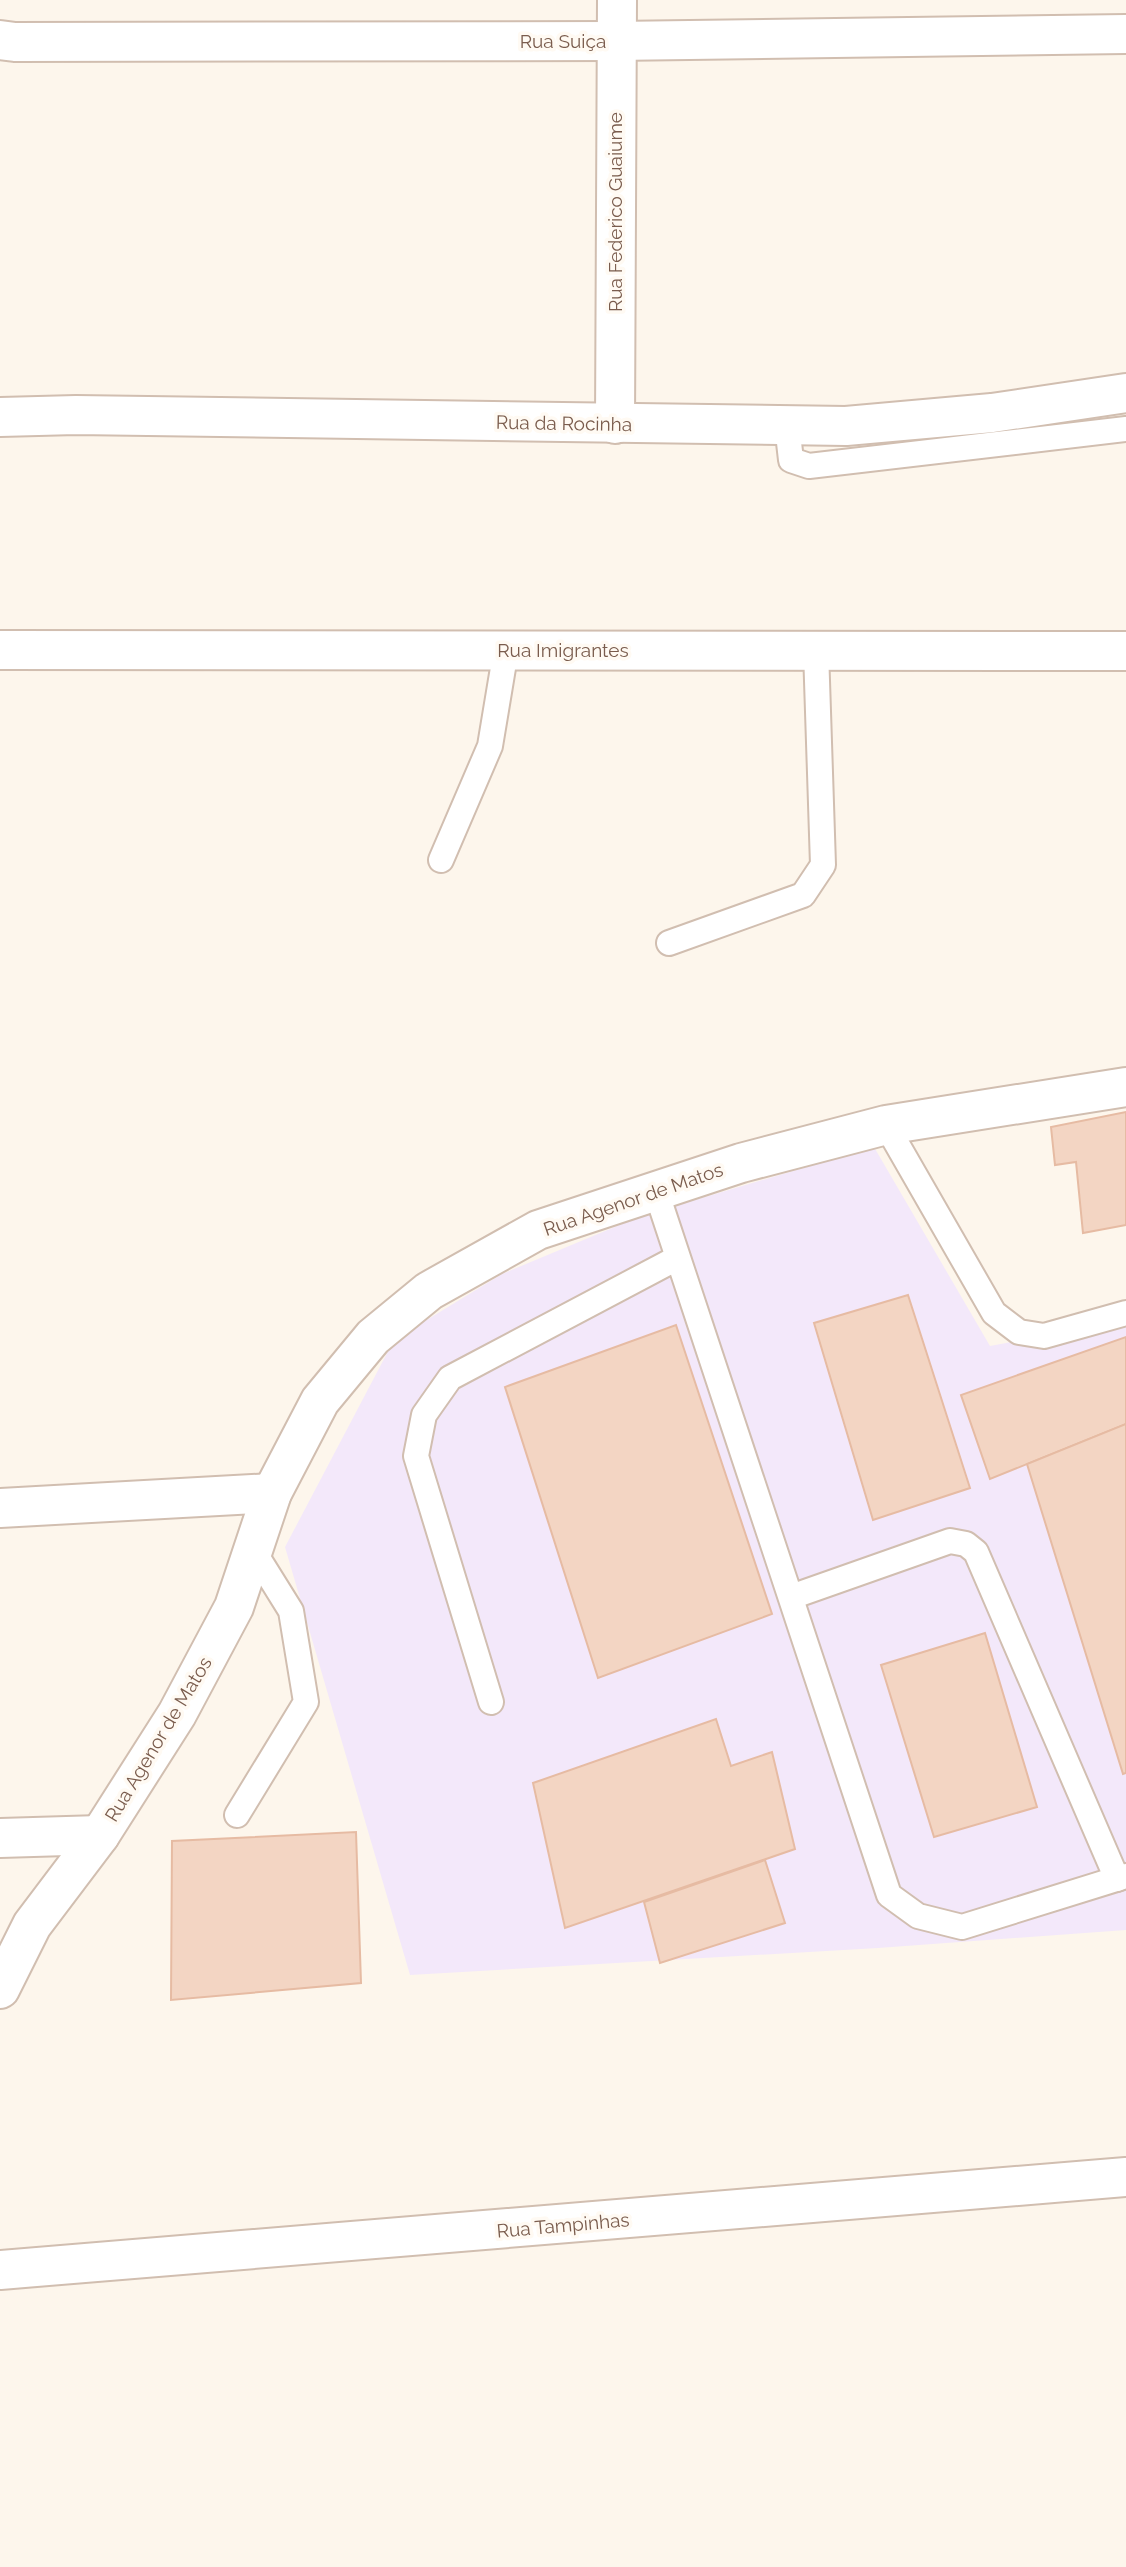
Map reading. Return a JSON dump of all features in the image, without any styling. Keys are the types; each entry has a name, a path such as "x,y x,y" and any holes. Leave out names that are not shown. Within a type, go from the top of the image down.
{"street":[{"name":"Rua Federico Guaiume","path":"615,424 617,0"},
{"name":"Rua Suiça","path":"0,40 615,41 1126,34"},
{"name":"Rua da Rocinha","path":"0,417 76,415 846,426 978,414 1126,393"},
{"name":"Rua Imigrantes","path":"0,650 1126,651"},
{"name":"Rua Agenor de Matos","path":"0,1989 32,1925 100,1835 177,1714 234,1607 272,1493 320,1401 373,1337 429,1292 538,1230 741,1163 886,1125 1126,1087"},
{"path":"0,1508 272,1493"},
{"path":"0,1838 100,1835"},
{"name":"Rua Tampinhas","path":"0,2270 1126,2177"}],"lane":[{"path":"786,425 791,460 809,466 1126,429"},
{"path":"441,860 489,746 506,650"},
{"path":"669,943 803,895 823,865 816,650"},
{"path":"886,1125 994,1313 1019,1332 1044,1336 1126,1313"},
{"path":"656,1192 889,1895 918,1916 961,1927 1121,1877 976,1552 966,1544 950,1541 791,1597"},
{"path":"491,1702 416,1456 424,1415 450,1378 677,1258"},
{"path":"237,1815 306,1702 291,1611 253,1550"}],"shaded area":[{"path":"874,1147 990,1346 1126,1321 1126,1930 878,1948 410,1975 285,1547 394,1340 502,1274 641,1216"}],"building":[{"path":"1126,1112 1126,1225 1083,1233 1076,1162 1055,1165 1051,1127"},
{"path":"908,1295 970,1488 873,1520 814,1323"},
{"path":"676,1325 772,1614 598,1678 505,1387"},
{"path":"1126,1337 1126,1424 990,1479 961,1395"},
{"path":"1126,1424 1126,1773 1123,1774 1027,1464"},
{"path":"985,1633 1037,1807 934,1837 881,1665"},
{"path":"716,1719 731,1766 772,1752 795,1849 565,1928 533,1783"},
{"path":"356,1832 361,1983 171,2000 172,1841"},
{"path":"765,1860 785,1923 660,1963 644,1902"}]}
